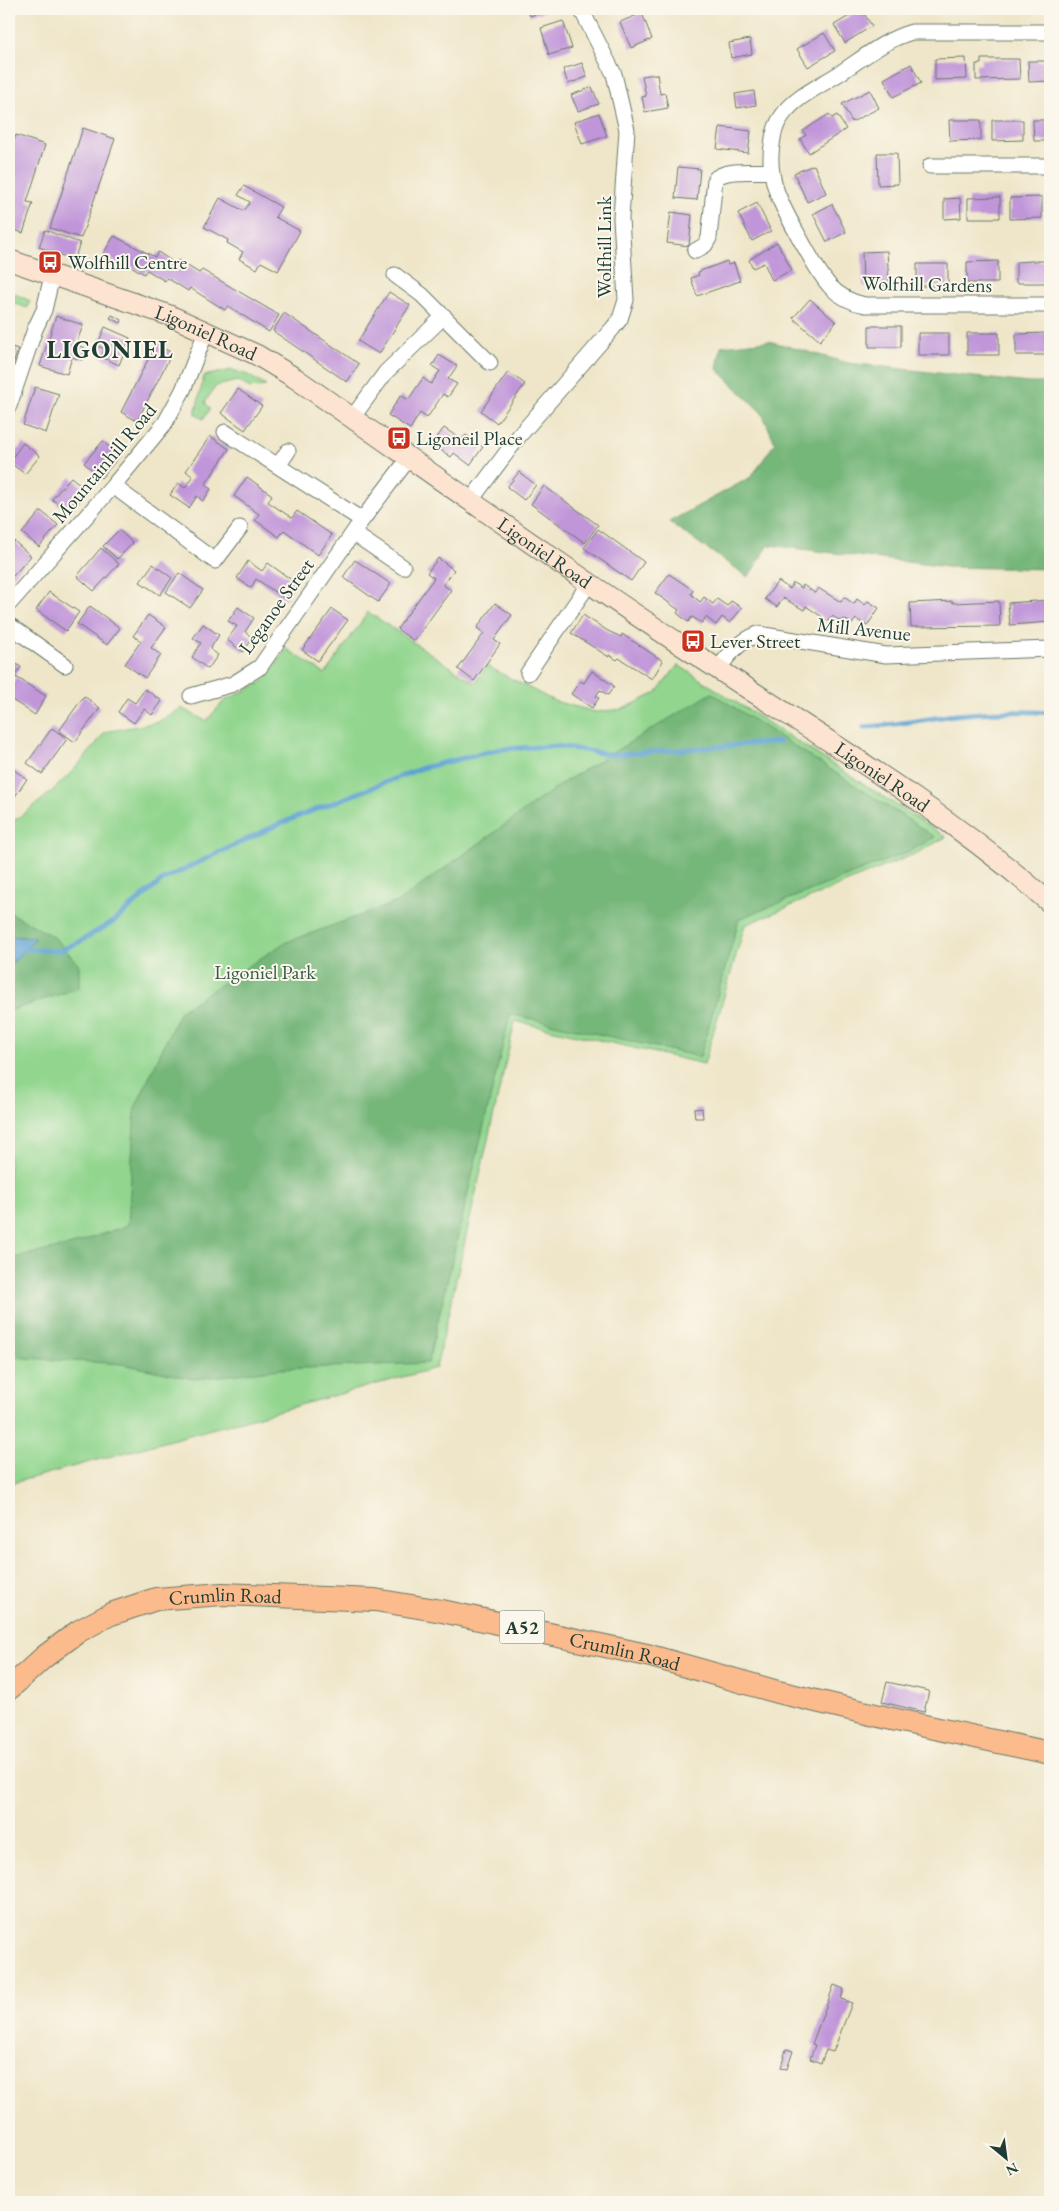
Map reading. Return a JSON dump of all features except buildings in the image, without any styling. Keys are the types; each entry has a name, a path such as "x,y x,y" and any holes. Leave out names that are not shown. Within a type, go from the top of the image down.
{"main road":[{"name":"Crumlin Road","path":"9,1689 44,1657 78,1631 111,1614 156,1599 222,1594 375,1600 460,1614 648,1655 788,1694 1050,1753"}],"street":[{"name":"Wolfhill Link","path":"471,500 524,430 614,328 624,308 626,293 621,218 627,150 624,114 608,58 581,9"},
{"path":"695,251 705,245 709,238 714,179 720,174 729,172 770,171 772,139 781,117 805,96 891,40 912,32 1050,32"},
{"path":"930,166 1050,166"},
{"name":"Wolfhill Gardens","path":"770,171 781,203 817,268 839,296 865,305 1050,305"},
{"name":"Ligoniel Road","path":"9,260 171,316 257,355 352,418 590,582 626,609 908,792 1006,865 1048,901"},
{"path":"395,275 422,295 490,363"},
{"path":"9,406 34,329 44,310 52,276"},
{"path":"352,418 386,372 444,316"},
{"name":"Mountainhill Road","path":"9,604 113,486 165,423 176,406 206,332"},
{"path":"225,432 362,520"},
{"path":"278,466 288,451"},
{"name":"Leganoe Street","path":"191,696 233,684 260,667 352,533 409,458"},
{"path":"113,486 215,561 240,528"},
{"path":"352,533 402,567"},
{"path":"528,673 590,582"},
{"path":"9,625 65,665"},
{"name":"Mill Avenue","path":"718,669 736,647 746,639 758,634 886,655 1050,649"}],"green space":[{"path":"9,291 30,301 27,308 9,301"},
{"path":"769,341 848,363 1029,383 1050,383 1050,569 947,567 769,545 748,577 669,522 751,477 775,443 762,413 717,369 721,346"},
{"path":"232,370 248,375 266,386 250,388 238,381 216,386 205,402 210,409 203,419 195,414 204,376"},
{"name":"Ligoniel Park","path":"368,612 475,683 487,666 554,701 596,712 623,709 656,693 678,665 946,837 917,853 745,925 704,1064 515,1021 436,1368 9,1484 9,824 36,805 73,771 105,732 158,722 181,708 206,721 224,701 264,681 287,649 325,674"},
{"path":"712,693 935,837 910,851 739,919 700,1057 510,1014 428,1363 280,1369 194,1379 122,1364 9,1357 9,1259 72,1245 128,1225 135,1108 180,1011 284,943 398,902 564,782"},
{"path":"9,912 54,937 79,965 79,988 9,1011 9,963 16,960 35,938 9,936"}],"water":[{"path":"9,936 36,938 16,960 9,963"}],"waterway":[{"path":"864,727 979,713 1050,713"},
{"path":"9,953 26,949 59,951 77,943 113,922 164,879 279,824 422,768 501,749 558,746 613,755 779,742"}],"place":[{"name":"Wolfhill Centre","path":"50,262"},
{"name":"Ligoneil Place","path":"399,438"},
{"name":"Lever Street","path":"693,641"}],"district":[{"name":"LIGONIEL","path":"110,349"}]}
